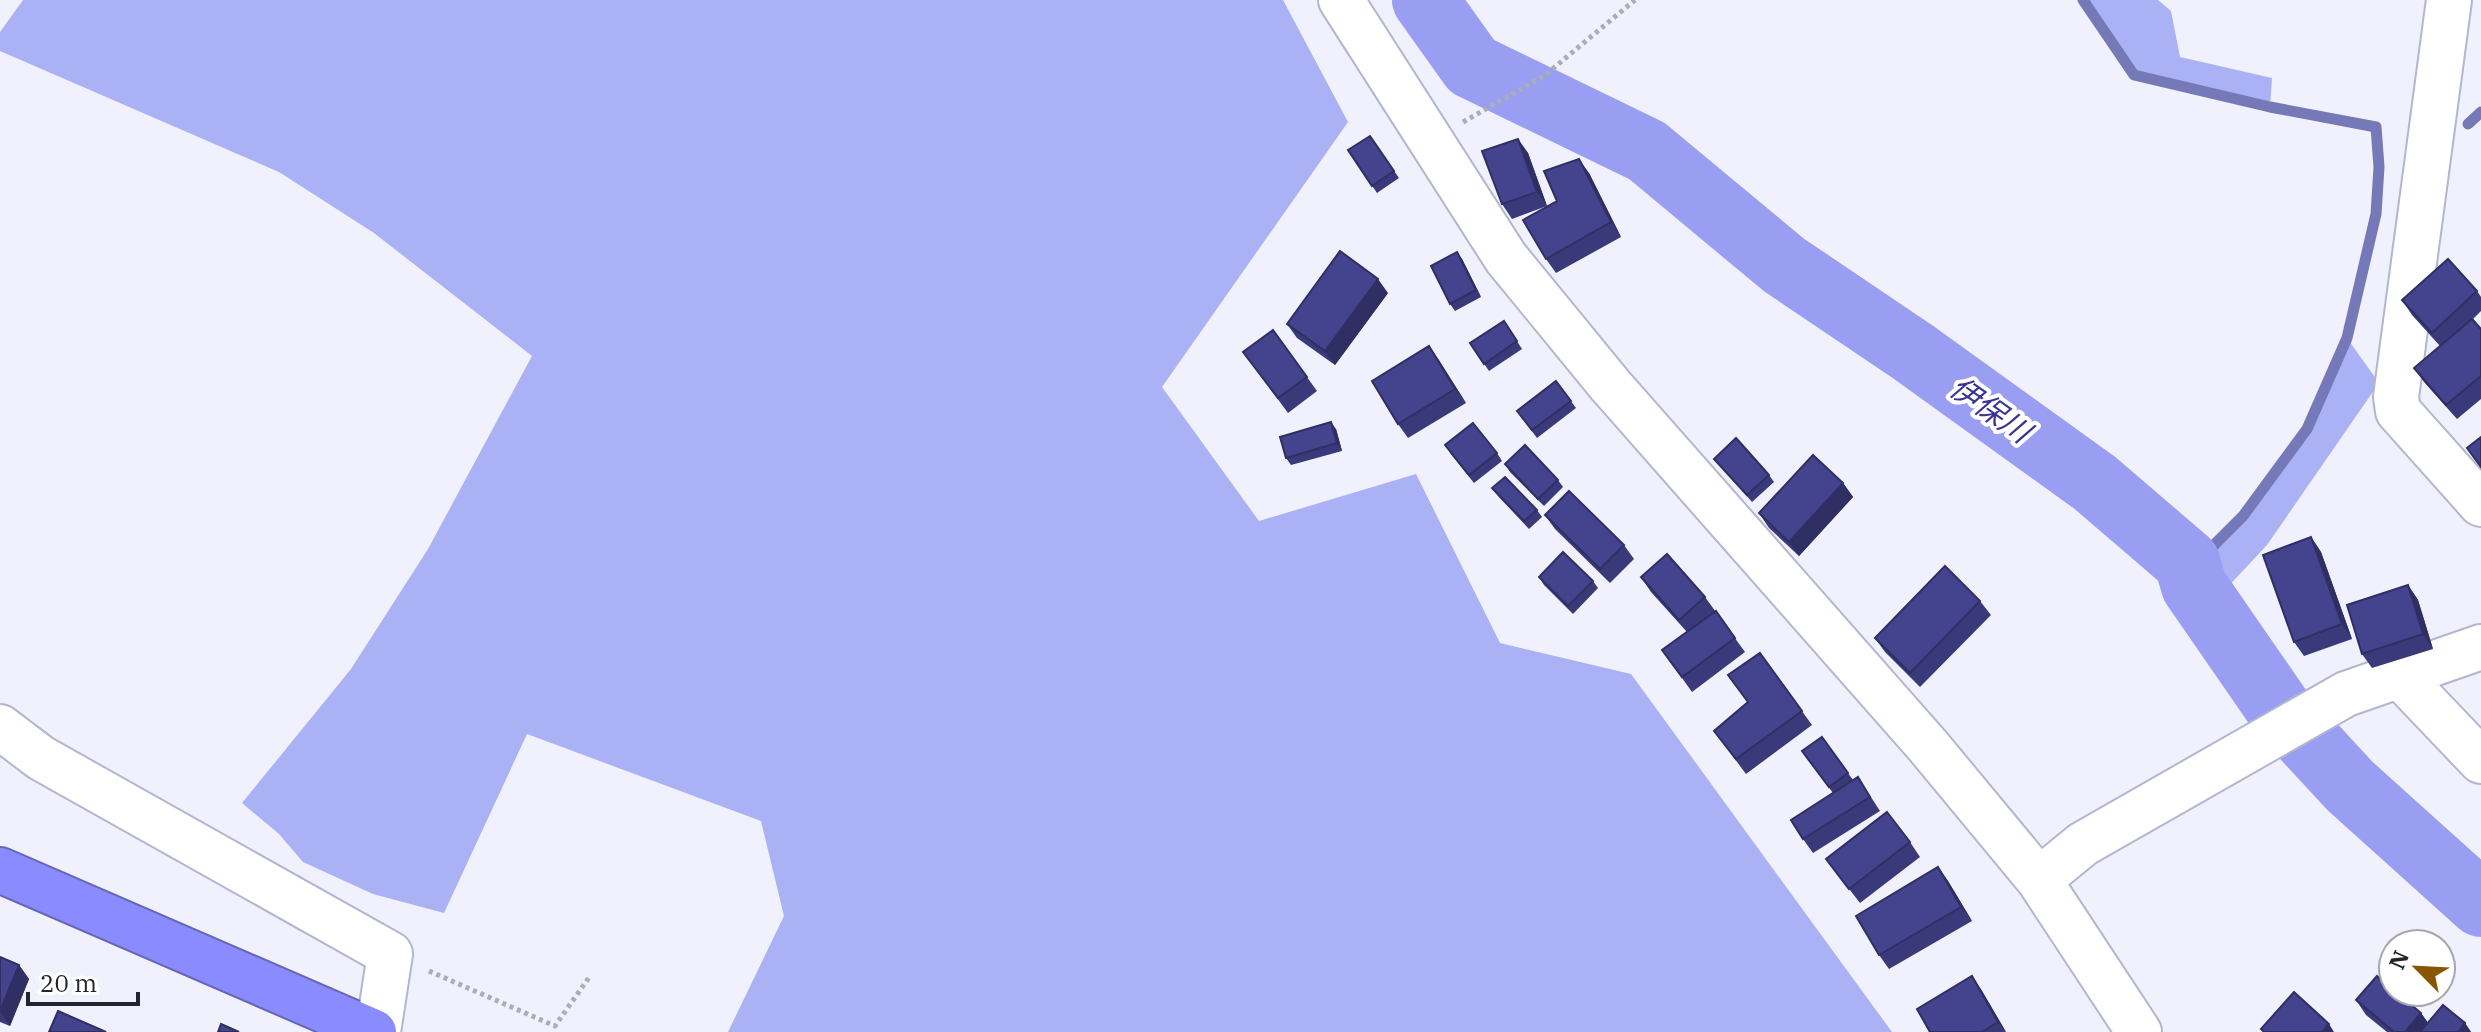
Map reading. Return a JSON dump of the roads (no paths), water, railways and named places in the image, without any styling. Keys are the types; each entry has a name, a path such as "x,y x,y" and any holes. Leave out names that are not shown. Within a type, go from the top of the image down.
{"highway":[{"path":"0,870 376,1032"}],"street":[{"path":"1341,0 1506,258 1601,373 1918,734 2039,880 2139,1032"},
{"path":"2449,0 2396,397 2398,411 2481,504"},
{"path":"2039,880 2083,844 2346,694 2481,647"},
{"path":"2399,675 2481,761"},
{"path":"0,727 41,758 390,954 376,1032"}],"waterway":[{"name":"伊保川","path":"1425,0 1472,66 1647,151 1784,265 1913,352 2095,483 2187,562 2194,586 2279,709 2350,786 2481,904"},
{"path":"2083,0 2134,75 2270,107 2376,127 2379,167 2376,214 2347,338 2307,429 2243,516 2199,560 2194,586"},
{"path":"2468,124 2481,112"}]}
